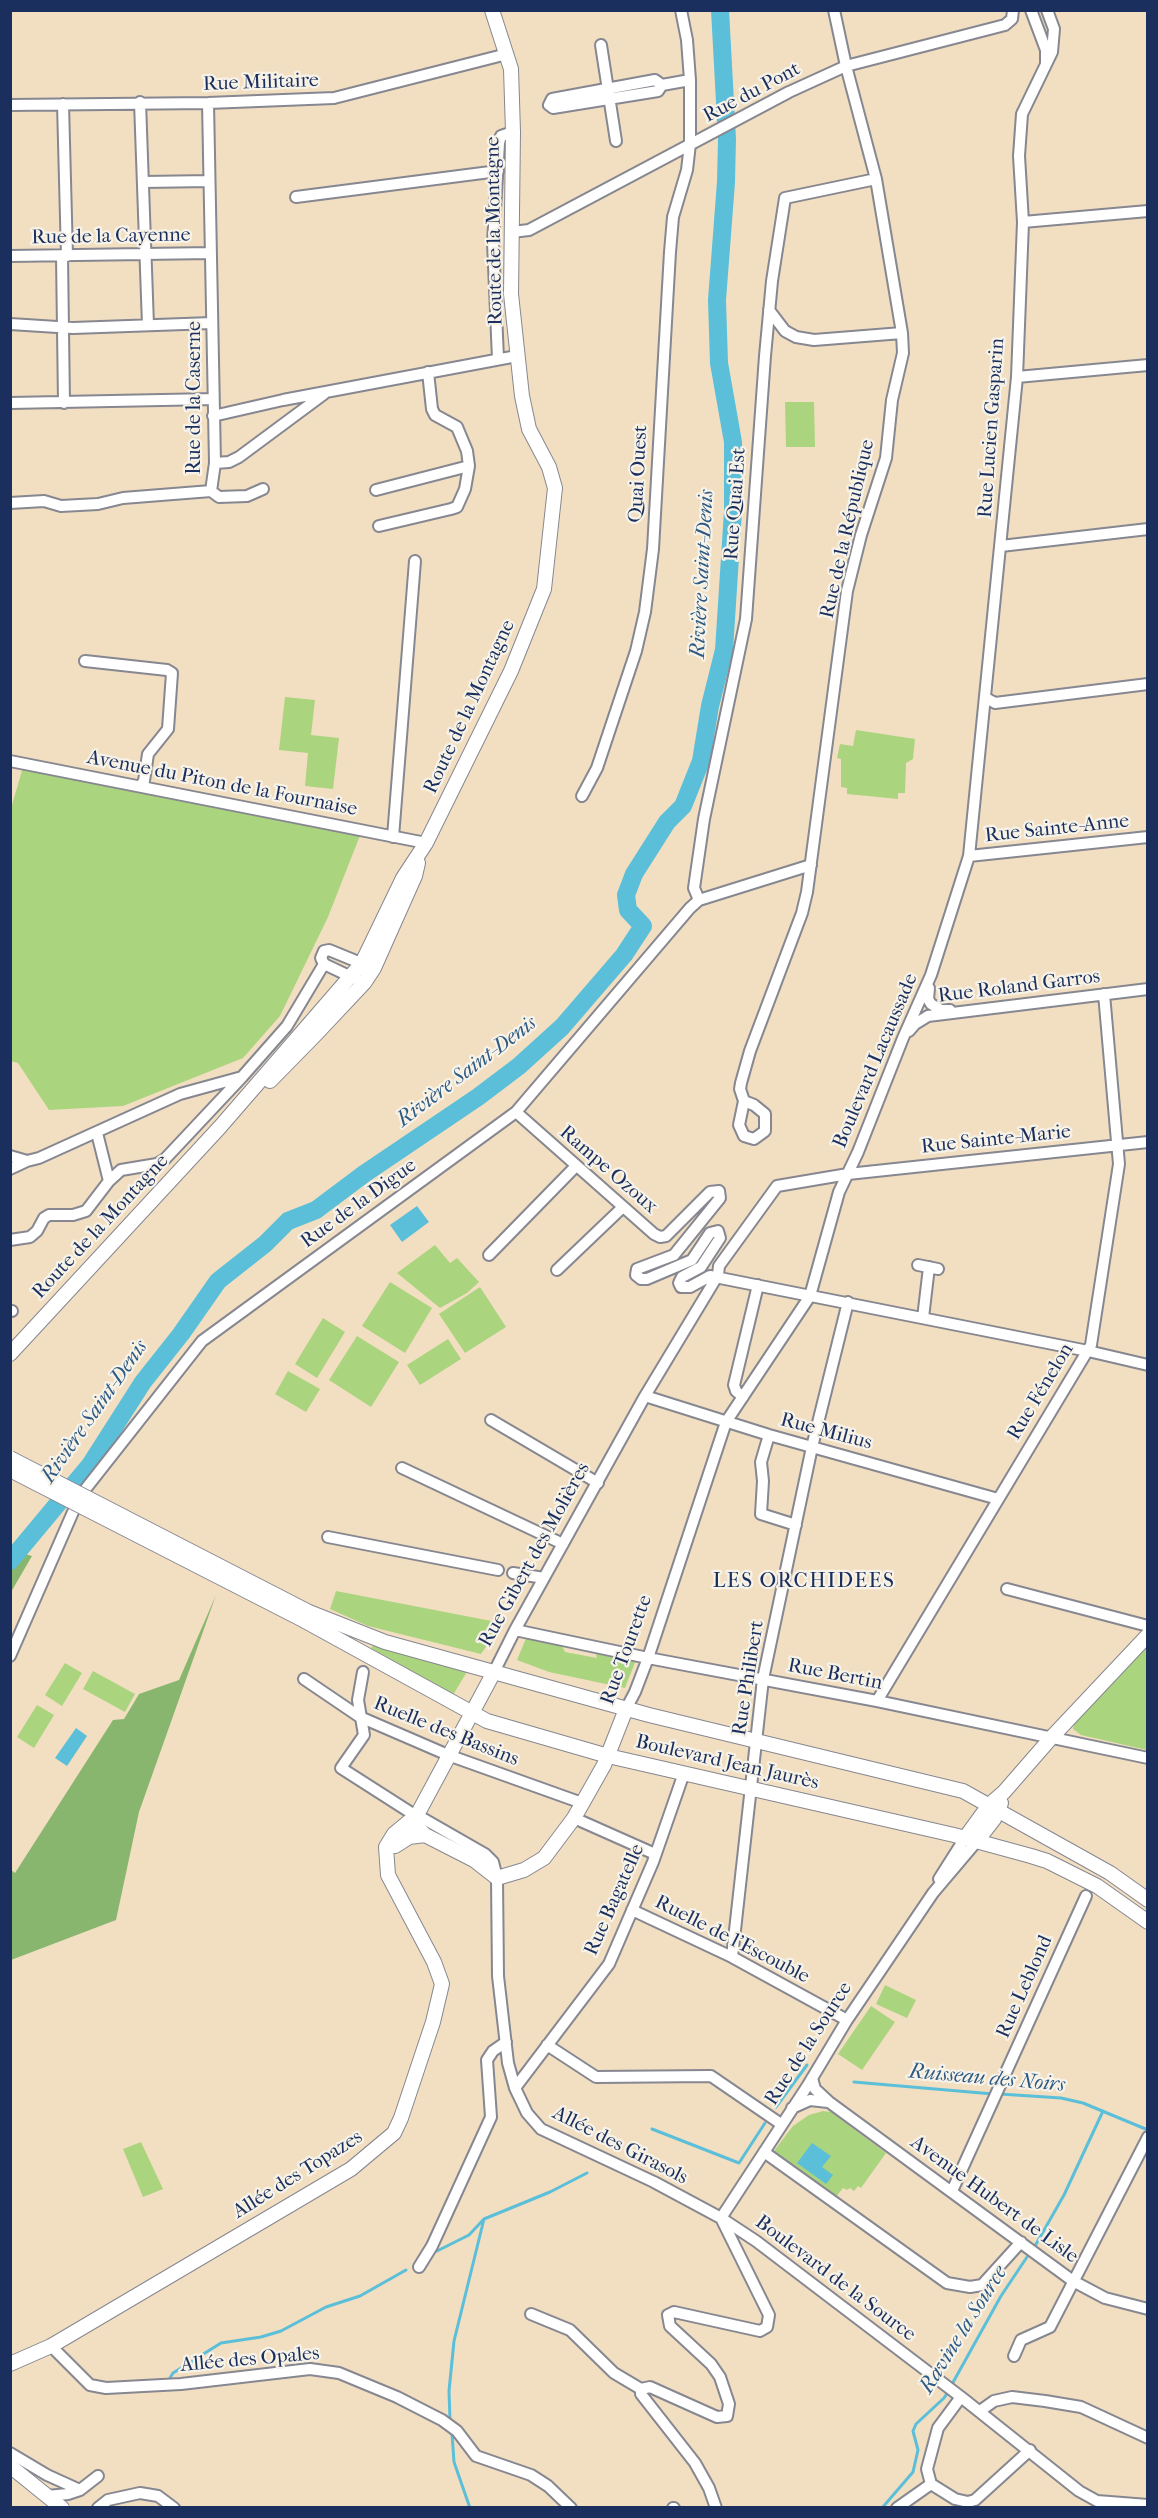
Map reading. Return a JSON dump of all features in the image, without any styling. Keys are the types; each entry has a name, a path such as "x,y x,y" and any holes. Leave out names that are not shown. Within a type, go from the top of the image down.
{"main road":[{"name":"Route de la Montagne","path":"10,1354 368,966 403,878 424,848 511,671 544,589 555,488 549,467 530,429 517,356 511,294 513,132 511,69 492,10"},
{"path":"10,1458 307,1617"},
{"path":"10,1470 307,1617"},
{"name":"Boulevard Jean Jaurès","path":"307,1617 364,1636 626,1708 946,1786 972,1795 994,1807 1110,1873 1148,1900"},
{"name":"Boulevard Jean Jaurès","path":"307,1617 487,1721 608,1756 971,1840 1056,1865 1096,1886 1148,1922"},
{"name":"Rue de la Source","path":"971,1840 1004,1792 1051,1738 1148,1635"},
{"name":"Rue Gibert des Molières","path":"387,1847 394,1834 416,1816 494,1672"},
{"name":"Rue Tourette","path":"497,1878 524,1870 544,1858 574,1818 608,1756 626,1708"},
{"path":"416,1816 417,1827 424,1835 474,1860 497,1878"},
{"path":"387,1847 395,1846 409,1837 424,1835"},
{"name":"Allée des Topazes","path":"10,2364 51,2346 347,2172 367,2158 394,2133 433,2022 442,1984 434,1962 388,1875 387,1847"},
{"path":"10,2466 62,2508"}],"street":[{"name":"Quai Ouest","path":"582,796 597,768 636,651 645,612 653,549 673,218 687,170 690,144 690,80 687,40 681,10"},
{"name":"Rue de la République","path":"744,1101 740,1089 750,1051 802,913 811,865 847,591 861,535 886,458 892,400 903,353 902,333 876,179 846,66 834,10"},
{"name":"Rue du Pont","path":"512,232 529,230 789,92 846,66 1005,25 1012,19 1013,10"},
{"path":"1031,10 1046,50 1046,63"},
{"name":"Rue Lucien Gasparin","path":"969,856 1002,546 1017,377 1023,222 1019,156 1022,114 1052,52 1053,29 1047,10"},
{"path":"601,45 616,141"},
{"name":"Rue Militaire","path":"10,105 208,103 334,98 507,54"},
{"path":"608,94 658,91 662,85 690,80"},
{"path":"140,102 148,325"},
{"name":"Rue de la Caserne","path":"10,503 44,501 61,506 98,504 116,499 211,491 214,463 208,103"},
{"path":"63,104 64,403"},
{"path":"498,359 493,243 500,139 505,133 513,132"},
{"path":"296,197 498,171"},
{"name":"Rue Quai Est","path":"699,900 694,888 704,819 746,619 769,310 785,198 876,179"},
{"path":"144,182 209,181"},
{"path":"1023,222 1148,211"},
{"name":"Rue de la Cayenne","path":"10,256 211,253"},
{"path":"769,310 785,331 796,338 814,340 902,333"},
{"path":"10,324 62,327 212,323"},
{"path":"213,416 283,400 517,356"},
{"path":"1017,377 1148,365"},
{"path":"379,526 457,507 465,489 469,466 467,451 457,427 441,420 432,409 428,372"},
{"path":"214,463 229,462 239,457 327,392"},
{"path":"10,403 213,399"},
{"path":"283,400 293,417"},
{"path":"376,490 469,466"},
{"path":"211,491 219,497 247,496 263,489"},
{"path":"1002,546 1148,529"},
{"path":"393,837 415,561"},
{"path":"85,661 166,670 172,673 168,729 148,754 144,781 140,786"},
{"path":"986,698 995,704 1148,684"},
{"name":"Avenue du Piton de la Fournaise","path":"10,761 393,837 424,848"},
{"name":"Rue Sainte-Anne","path":"969,856 1148,837"},
{"name":"Boulevard Lacaussade","path":"716,1278 719,1266 777,1186 848,1174 931,975 969,856"},
{"name":"Rue de la Digue","path":"10,1656 80,1496 202,1341 516,1112 699,900 811,865"},
{"path":"357,980 324,964 321,958 324,951 328,950 368,966"},
{"path":"10,1240 30,1237 37,1231 44,1218 49,1215 73,1215 86,1211 108,1181 121,1170 157,1164 165,1159 287,1026 324,964"},
{"path":"931,975 928,999 934,1008 968,1010"},
{"name":"Rue Roland Garros","path":"903,1038 922,1018 968,1010 1148,989"},
{"name":"Rue Fénelon","path":"877,1701 1088,1351 1094,1332 1119,1164 1104,994"},
{"path":"10,1169 97,1133 180,1094 242,1077"},
{"name":"Rampe Ozoux","path":"516,1112 660,1237 666,1236 710,1192 719,1191 720,1198 674,1255 641,1266 636,1275 641,1279 647,1279 692,1260 710,1233 714,1231 720,1234 720,1238 702,1267 682,1277 679,1283 684,1288 702,1282 710,1276 716,1278"},
{"path":"97,1133 108,1181"},
{"name":"Rue Sainte-Marie","path":"848,1174 1148,1142"},
{"path":"10,1156 27,1161"},
{"path":"489,1256 576,1166"},
{"name":"Rue Tourette","path":"626,1708 648,1658 726,1422 810,1296 839,1192 848,1174"},
{"path":"835,1176 839,1184 839,1192"},
{"path":"557,1270 623,1207"},
{"path":"923,1318 928,1267"},
{"path":"716,1278 848,1302 1148,1365"},
{"name":"Rue Gibert des Molières","path":"494,1672 645,1396 716,1278"},
{"path":"743,1397 736,1391 734,1385 758,1286"},
{"name":"Rue Philibert","path":"732,1958 763,1679 812,1447 848,1302"},
{"name":"Rue Milius","path":"645,1396 769,1435 998,1499"},
{"path":"491,1420 598,1483"},
{"path":"769,1435 761,1462 763,1481 760,1514 796,1525"},
{"path":"402,1468 563,1544"},
{"path":"328,1537 498,1570"},
{"path":"513,1573 544,1578"},
{"path":"1007,1588 1148,1626"},
{"name":"Rue Bertin","path":"515,1630 648,1658 877,1701 1148,1758"},
{"path":"363,1672 358,1700 364,1736 341,1768 416,1816 489,1857 493,1862 497,1878"},
{"name":"Ruelle des Bassins","path":"304,1678 360,1717 448,1755 582,1803"},
{"name":"Rue Bagatelle","path":"515,2088 609,1964 655,1854 684,1773"},
{"path":"574,1818 655,1854"},
{"name":"Rue de la Source","path":"806,2096 812,2078 847,2020 933,1893 938,1880 971,1840"},
{"path":"1110,1873 1148,1893"},
{"name":"Allée des Girasols","path":"497,1878 498,1976 508,2063 515,2088 527,2113 541,2129 654,2182 721,2218"},
{"name":"Rue Leblond","path":"952,2191 1086,1896"},
{"name":"Ruelle de l'Escouble","path":"632,1910 732,1958 847,2020"},
{"path":"419,2267 432,2246 491,2117 487,2060 493,2051 506,2042"},
{"path":"548,2045 596,2077 711,2076 781,2124"},
{"name":"Avenue Hubert de Lisle","path":"812,2078 814,2089 829,2102 1073,2281 1105,2298 1148,2309"},
{"name":"Avenue Hubert de Lisle","path":"792,2108 806,2096 829,2102"},
{"name":"Rue de la Source","path":"721,2218 792,2108"},
{"path":"1014,2356 1021,2340 1050,2327 1148,2137"},
{"path":"764,2152 947,2283 970,2288 982,2285 1021,2242"},
{"path":"641,2389 650,2386 717,2417 727,2416 729,2404 720,2377 711,2364 670,2326 667,2320 668,2315 674,2312 760,2331 768,2327 769,2315 721,2218"},
{"name":"Boulevard de la Source","path":"721,2218 825,2292 1030,2450 1079,2491 1092,2498 1115,2504 1148,2505"},
{"path":"531,2314 570,2330 614,2373 641,2389 643,2399 695,2463 709,2488 716,2508"},
{"name":"Allée des Opales","path":"51,2346 90,2385 106,2388 181,2384 310,2369 339,2373 397,2397 442,2420 457,2431 476,2457 531,2475 548,2486 571,2508"},
{"path":"958,2395 938,2428 927,2469 931,2484 955,2499 968,2502 975,2500 1030,2450"},
{"path":"980,2411 994,2401 1012,2397 1054,2402 1081,2407 1148,2438"},
{"path":"10,2453 23,2462 80,2490"},
{"path":"47,2496 80,2490 98,2476"},
{"path":"897,2508 931,2484"},
{"path":"98,2508 108,2500 140,2493 158,2496 174,2508"}],"green space":[{"path":"785,402 814,402 815,447 786,447"},
{"path":"285,697 315,700 311,735 339,738 333,789 305,786 308,753 279,750"},
{"path":"856,730 915,739 913,759 906,763 905,793 898,793 898,799 847,794 847,788 841,787 841,759 837,758 840,744 853,746"},
{"path":"23,767 361,833 328,917 280,1016 243,1058 123,1106 49,1110 18,1063 11,1061 10,812"},
{"path":"435,1245 450,1263 457,1258 479,1282 467,1293 440,1308 397,1273"},
{"path":"390,1282 432,1308 405,1353 362,1326"},
{"path":"480,1287 506,1327 465,1353 439,1314"},
{"path":"323,1318 345,1332 317,1378 295,1364"},
{"path":"357,1336 399,1362 371,1407 329,1380"},
{"path":"448,1339 461,1359 420,1385 407,1365"},
{"path":"288,1371 320,1389 306,1412 275,1394"},
{"path":"10,1550 32,1556 11,1592"},
{"path":"336,1591 502,1623 481,1654 368,1626 330,1609"},
{"path":"216,1595 139,1812 116,1920 11,1960 11,1870 15,1873 113,1720 124,1719 139,1694 179,1680"},
{"path":"527,1636 561,1644 565,1652 597,1658 595,1650 636,1660 625,1688 549,1672 517,1660"},
{"path":"1147,1642 1147,1750 1081,1735 1073,1729 1075,1719"},
{"path":"374,1645 468,1670 453,1695 371,1648"},
{"path":"65,1663 82,1673 62,1706 45,1695"},
{"path":"93,1671 135,1694 125,1712 83,1689"},
{"path":"37,1705 54,1715 34,1748 17,1737"},
{"path":"885,1985 916,2000 907,2018 876,2004"},
{"path":"871,2006 895,2022 862,2070 838,2054"},
{"path":"823,2111 831,2112 886,2153 861,2188 858,2186 854,2191 850,2188 847,2190 843,2188 836,2197 774,2151 793,2126 809,2115"},
{"path":"141,2142 163,2189 143,2197 123,2149"}],"water":[{"path":"417,1206 429,1222 402,1242 390,1225"},
{"path":"76,1728 87,1736 67,1766 55,1758"},
{"path":"812,2143 831,2156 822,2167 833,2175 826,2184 797,2163"}],"waterway":[{"name":"Rivière Saint-Denis","path":"10,1561 90,1465 143,1382 181,1334 218,1281 265,1244 288,1221 316,1210 519,1066 562,1027 624,955 643,926 628,910 626,895 634,874 667,822 683,806 701,761 710,706 724,650 733,511 733,442 719,363 717,300 727,139 720,10"},
{"name":"Ruisseau des Noirs","path":"776,2107 807,2065"},
{"name":"Ruisseau des Noirs","path":"854,2082 993,2094"},
{"name":"Ruisseau des Noirs","path":"1000,2094 1061,2098 1083,2103 1148,2130"},
{"name":"Ravine la Source","path":"1035,2246 1064,2195 1103,2111"},
{"name":"Ruisseau des Noirs","path":"652,2129 739,2163 765,2123"},
{"name":"Ruisseau des Noirs","path":"437,2251 469,2235 484,2219 550,2192 587,2173"},
{"path":"450,2420 449,2391 454,2341 484,2219"},
{"name":"Ravine la Source","path":"951,2386 1001,2296 1027,2257"},
{"name":"Ruisseau des Noirs","path":"167,2383 173,2373 221,2343 261,2337 281,2331 326,2307 360,2296 406,2270"},
{"name":"Ravine la Source","path":"882,2508 913,2472 918,2450 913,2431 916,2424 948,2392"},
{"path":"452,2433 454,2462 470,2508"}],"district":[{"name":"LES ORCHIDEES","path":"804,1582"}]}
